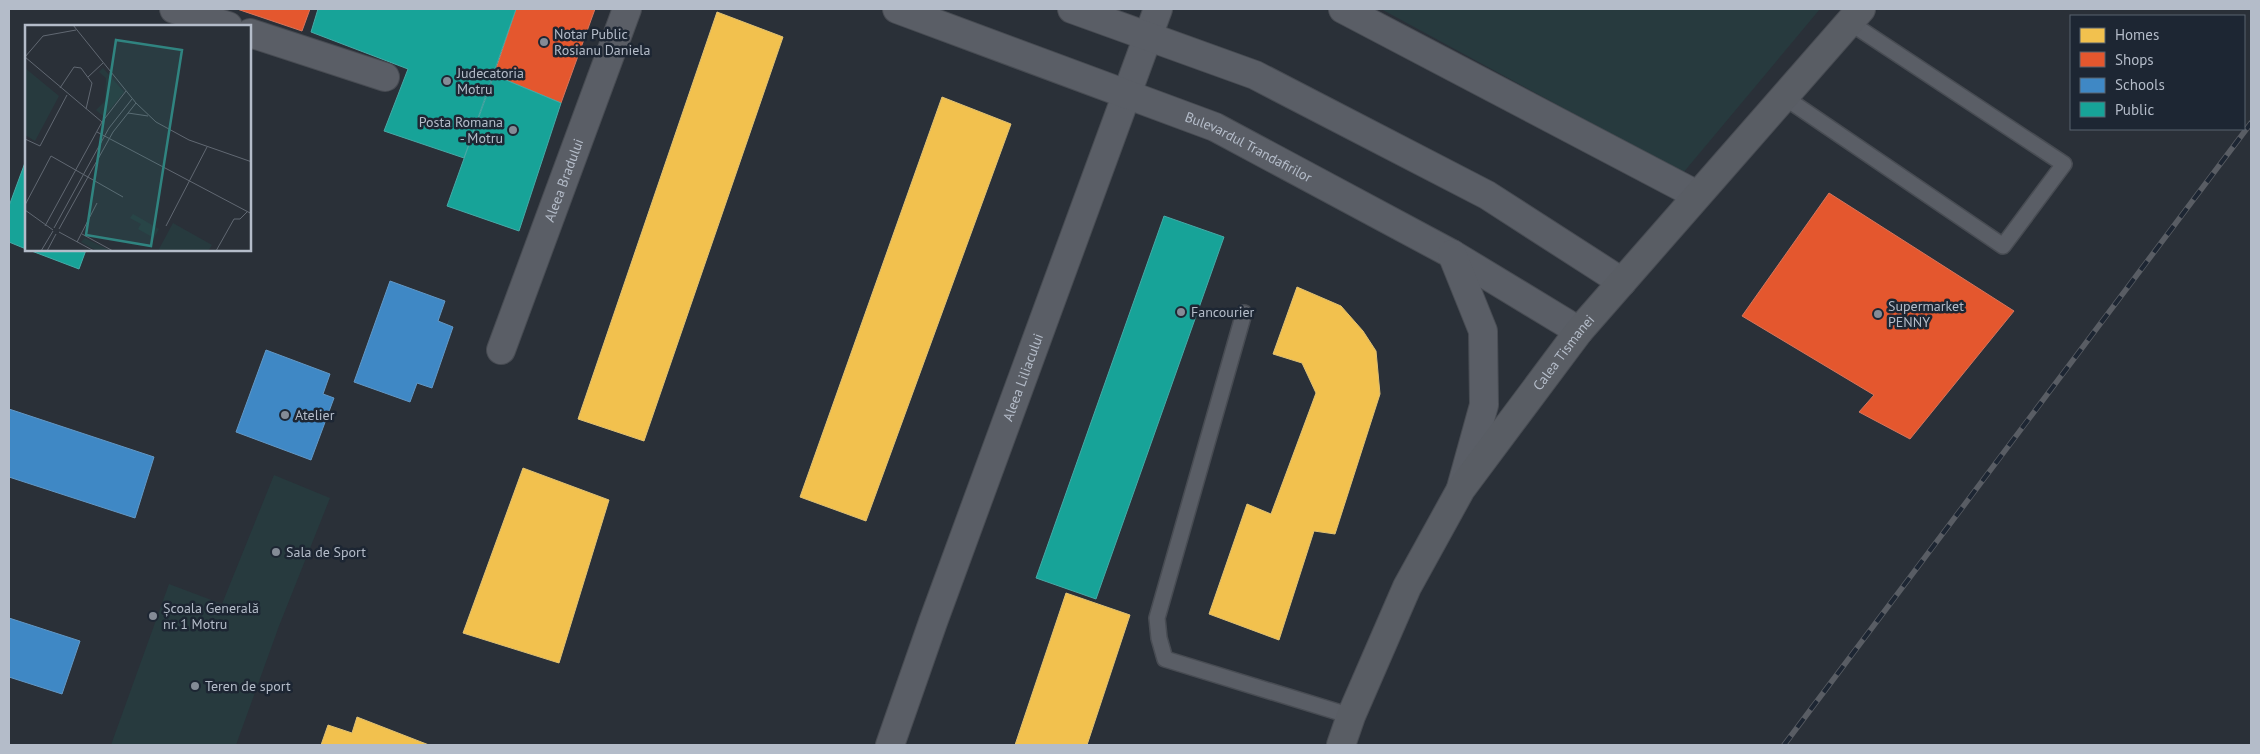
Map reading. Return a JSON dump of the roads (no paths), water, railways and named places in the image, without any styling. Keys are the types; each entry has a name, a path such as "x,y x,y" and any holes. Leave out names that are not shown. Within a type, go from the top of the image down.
{"main road":[{"name":"Calea Tismanei","path":"1341,745 1351,716 1407,588 1461,489 1579,331 1855,16"}],"street":[{"path":"174,9 225,25"},
{"name":"Aleea Bradului","path":"501,350 628,9"},
{"name":"Bulevardul Trandafirilor","path":"897,9 1215,127 1452,254 1579,331"},
{"path":"1072,9 1255,75 1487,195 1622,282"},
{"name":"Aleea Liliacului","path":"890,745 1125,93 1158,9"},
{"path":"1343,9 1697,195"},
{"path":"251,33 385,77"},
{"path":"1452,254 1483,331 1484,405 1461,489"}],"lane":[{"path":"1784,97 2003,246 2064,164 1855,16"},
{"path":"1244,313 1157,618 1158,638 1165,659 1351,716"}],"railway":[{"path":"1784,745 2251,123"}],"place":[{"name":"Notar Public Rosianu Daniela","path":"544,42"},
{"name":"Judecatoria Motru","path":"447,81"},
{"name":"Posta Romana - Motru","path":"513,130"},
{"name":"Fancourier","path":"1181,312"},
{"name":"Supermarket PENNY","path":"1878,314"},
{"name":"Atelier","path":"285,415"},
{"name":"Sala de Sport","path":"276,552"},
{"name":"Școala Generală nr. 1 Motru","path":"153,616"},
{"name":"Teren de sport","path":"195,686"}]}
